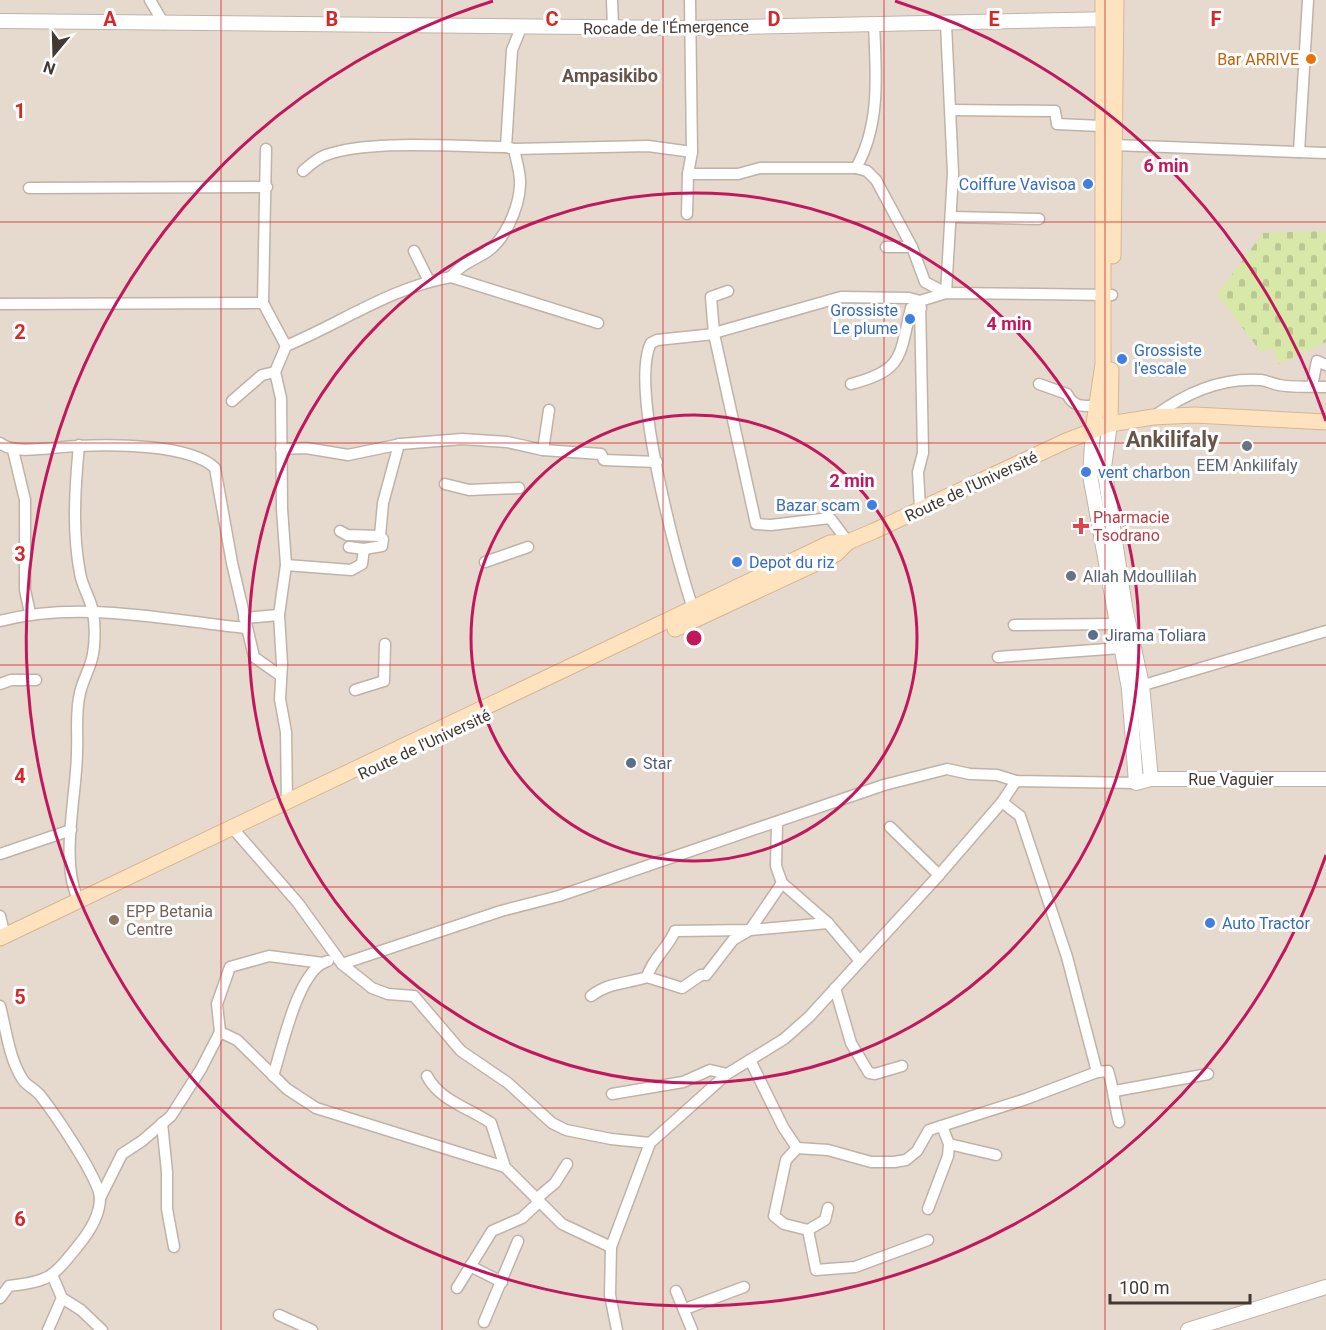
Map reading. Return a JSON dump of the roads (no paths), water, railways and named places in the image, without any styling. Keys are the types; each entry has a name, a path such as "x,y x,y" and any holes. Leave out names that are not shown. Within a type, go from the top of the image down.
{"main road":[{"path":"1093,430 1098,406 1108,295 1114,145 1109,19 1103,0"},
{"path":"1110,424 1108,295 1101,126 1109,19 1116,0"},
{"name":"Route de l'Université","path":"2,941 836,554 848,542 1093,430 1110,424 1153,417 1195,415 1326,422"},
{"name":"Route de l'Université","path":"2,941 287,800 830,543 848,542"}],"street":[{"path":"150,0 164,24"},
{"path":"612,0 613,27"},
{"path":"687,214 688,174 692,152 690,0"},
{"path":"1299,152 1308,0"},
{"name":"Rocade de l'Émergence","path":"0,21 690,28 1109,19"},
{"path":"856,168 871,130 877,97 874,24"},
{"path":"946,24 951,110 951,217 946,293"},
{"path":"451,277 458,268 495,246 511,219 520,183 510,148 512,50 521,28"},
{"path":"951,110 1055,111 1057,124 1101,126"},
{"path":"303,171 323,156 342,150 438,145 510,148 648,146 692,152"},
{"path":"1114,145 1259,153 1326,153"},
{"path":"266,148 263,303 286,346"},
{"path":"688,174 738,174 760,168 856,168 867,171 876,180 912,247 925,282 946,293"},
{"path":"29,188 267,188"},
{"path":"951,217 1040,219"},
{"path":"886,247 912,247"},
{"path":"414,251 429,281"},
{"path":"287,800 286,732 280,699 282,664 279,615 286,565 281,398 275,372 286,346 402,290 451,277 598,323"},
{"path":"728,291 711,297 714,334 756,524 771,525 830,518 848,542"},
{"path":"851,384 881,376 895,365 911,308 946,293 1108,295"},
{"path":"693,609 678,563 650,435 644,374 647,350 651,343 657,340 714,334 841,297 909,298 920,305"},
{"path":"0,304 263,303"},
{"path":"920,305 923,453 918,472 920,509"},
{"path":"1312,386 1317,361 1326,365"},
{"path":"232,400 262,375 275,372"},
{"path":"1153,417 1178,398 1205,387 1234,381 1263,380 1281,386 1326,387"},
{"path":"1039,384 1067,394 1071,403 1078,406 1098,406"},
{"path":"543,450 549,410"},
{"path":"1110,424 1104,467 1151,779"},
{"path":"0,1298 5,1284 53,1277 87,1235 97,1216 100,1198 117,1160 171,1116 201,1069 220,1032 217,1004 230,967 269,956 323,963 340,962 777,823 884,785 947,769 1016,781 1136,783 1136,687 1121,648 1090,475 1093,430"},
{"path":"281,449 314,449 348,455 399,444 462,439 507,442 543,450 601,454 604,460 657,462"},
{"path":"0,443 13,450 79,445 158,449 188,453 207,460 215,468 245,623 254,657 280,676"},
{"path":"349,547 364,549 382,546 383,539 380,536 383,503 399,444"},
{"path":"79,445 77,541 80,574 93,612 93,654 80,692 75,727 78,751 71,830 73,878 79,901"},
{"path":"13,450 25,500 25,590 30,613"},
{"path":"445,484 470,490 519,488"},
{"path":"340,531 347,536 380,536"},
{"path":"485,562 528,547"},
{"path":"286,565 351,570 362,564 364,549"},
{"path":"0,621 30,613 93,612 245,623 279,615"},
{"path":"1014,625 1116,624"},
{"path":"1136,687 1326,631"},
{"path":"355,690 384,681 386,644"},
{"path":"998,657 1121,648"},
{"path":"0,684 11,680 36,680"},
{"name":"Rue Vaguier","path":"1136,783 1151,779 1326,779"},
{"path":"616,1330 610,1295 611,1247 650,1143 727,1074 784,1040 860,962 939,875 1002,802 1016,781"},
{"path":"1002,802 1020,816 1067,957 1097,1072"},
{"path":"777,823 776,866 782,883 828,923 860,962"},
{"path":"890,827 917,850 939,875"},
{"path":"0,854 71,830"},
{"path":"236,832 298,903 340,962 372,988 388,994 414,996 461,1051 508,1083 552,1123 566,1130 611,1139 650,1143"},
{"path":"591,996 604,986 647,977 682,988 700,975 706,975 734,940 750,930 782,883"},
{"path":"0,916 2,941"},
{"path":"647,977 660,953 669,946 675,931 750,930 828,923"},
{"path":"273,1076 302,989 323,963"},
{"path":"835,988 851,1043 869,1072 875,1074 902,1066"},
{"path":"0,1006 15,1065 24,1082 38,1092 53,1112 86,1165 100,1198"},
{"path":"220,1032 237,1040 273,1076 316,1108 429,1141 505,1167"},
{"path":"750,1060 783,1127 797,1148"},
{"path":"612,1094 683,1082 710,1070 727,1074"},
{"path":"797,1148 828,1150 871,1162 906,1160 917,1150 929,1130 1026,1099 1097,1072 1108,1071 1115,1091 1112,1099 1119,1122"},
{"path":"1115,1091 1208,1074"},
{"path":"427,1076 431,1086 440,1094 491,1123 505,1167 537,1201 562,1224 611,1247"},
{"path":"162,1123 167,1172 166,1209 174,1247"},
{"path":"928,1209 943,1172 949,1144 942,1126"},
{"path":"949,1144 996,1155"},
{"path":"797,1148 786,1160 774,1216 784,1224 808,1230 825,1220 828,1208"},
{"path":"457,1288 492,1231 522,1218 555,1183 567,1164"},
{"path":"808,1230 816,1270 855,1267 928,1240"},
{"path":"484,1322 518,1241"},
{"path":"470,1266 502,1282"},
{"path":"53,1277 62,1298 81,1310 102,1330"},
{"path":"685,1309 744,1287"},
{"path":"1188,1330 1326,1287"},
{"path":"676,1291 692,1330"},
{"path":"48,1330 62,1298"},
{"path":"279,1316 312,1330"}],"place":[{"name":"Bar ARRIVE","path":"1311,59"},
{"name":"Coiffure Vavisoa","path":"1088,184"},
{"name":"Grossiste Le plume","path":"910,319"},
{"name":"Grossiste l'escale","path":"1122,359"},
{"name":"EEM Ankilifaly","path":"1247,446"},
{"name":"vent charbon","path":"1086,472"},
{"name":"Bazar scam","path":"872,505"},
{"name":"Pharmacie Tsodrano","path":"1081,526"},
{"name":"Depot du riz","path":"737,562"},
{"name":"Allah Mdoullilah","path":"1071,576"},
{"name":"Jirama Toliara","path":"1093,635"},
{"name":"Star","path":"631,763"},
{"name":"EPP Betania Centre","path":"114,920"},
{"name":"Auto Tractor","path":"1210,923"}],"district":[{"name":"Ampasikibo","path":"610,76"},
{"name":"Ankilifaly","path":"1172,439"}]}
